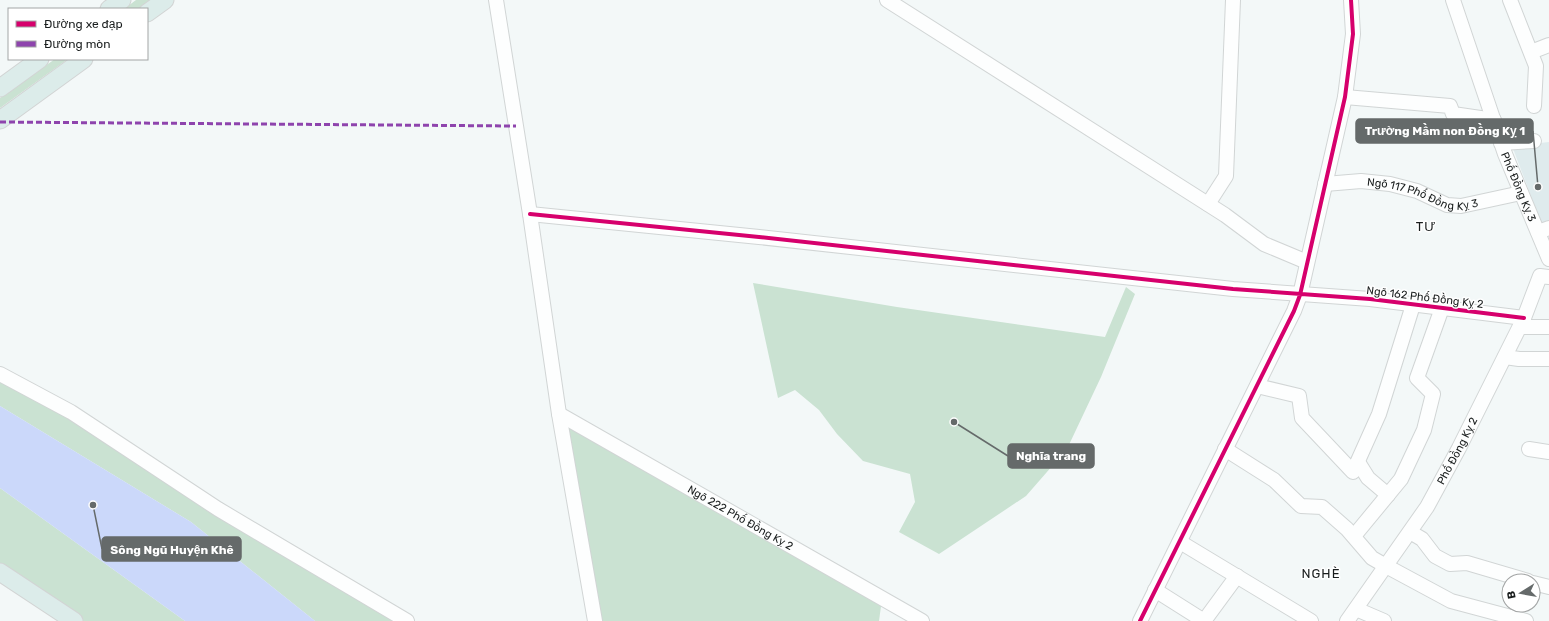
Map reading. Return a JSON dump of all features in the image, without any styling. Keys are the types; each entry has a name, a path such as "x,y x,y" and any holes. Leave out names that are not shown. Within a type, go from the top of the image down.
{"main road":[{"path":"110,8 122,0"},
{"path":"148,12 166,0"},
{"path":"0,88 39,60"},
{"path":"0,120 83,60"},
{"path":"0,572 74,621"}],"street":[{"path":"496,0 530,214 559,414 596,621"},
{"path":"887,0 1208,204 1264,244 1307,262"},
{"path":"1208,204 1226,176 1233,0"},
{"path":"1140,621 1294,311 1300,295 1345,97 1353,34 1352,0"},
{"name":"Phố Đồng Kỵ 3","path":"1453,0 1501,143 1521,193 1543,230 1549,259"},
{"path":"1510,0 1536,66 1534,106"},
{"path":"1530,52 1549,45"},
{"path":"1345,97 1450,106 1453,114 1494,120"},
{"path":"1501,143 1534,141"},
{"name":"Ngõ 117 Phố Đồng Kỵ 3","path":"1324,184 1361,181 1390,184 1417,191 1447,205 1461,206 1521,193"},
{"name":"Ngõ 162 Phố Đồng Kỵ 2","path":"530,214 759,237 1232,289 1370,299 1442,308 1549,327"},
{"name":"Phố Đồng Kỵ 2","path":"1347,621 1431,501 1522,323 1540,276 1549,277"},
{"path":"1257,386 1299,396 1302,418 1353,472 1379,414 1413,305"},
{"path":"1354,536 1401,479 1424,430 1433,394 1417,378 1442,308"},
{"path":"1505,357 1519,359 1549,359"},
{"path":"0,374 71,412 218,509 407,621"},
{"name":"Ngõ 222 Phố Đồng Kỵ 2","path":"559,414 922,621"},
{"path":"1529,448 1549,452"},
{"path":"1225,449 1274,480 1301,506 1322,507 1354,536 1372,558 1452,601 1526,621"},
{"path":"1358,462 1368,478 1388,495"},
{"path":"1410,532 1422,539 1435,556 1450,564 1468,563 1501,573"},
{"path":"1180,542 1312,621"},
{"path":"1156,590 1204,621 1237,576"},
{"path":"1356,609 1384,621"}],"shaded area":[{"path":"1549,142 1549,228 1544,230 1512,146"}],"green space":[{"path":"136,0 150,0 139,8 125,8"},
{"path":"54,60 67,60 0,108 0,98"},
{"path":"753,283 897,307 1105,337 1126,287 1135,294 1101,377 1067,449 1026,496 939,554 899,532 915,502 910,474 863,461 837,434 819,410 795,390 778,398"},
{"path":"0,374 407,621 315,621 191,522 0,406"},
{"path":"559,414 882,599 879,621 595,621"},
{"path":"0,488 185,621 75,621 0,572"}],"water":[{"path":"0,406 191,522 315,621 185,621 0,488"}],"marked path":[{"path":"0,122 516,126"}],"cycle path":[{"path":"1140,621 1294,311 1300,295 1345,97 1353,34 1351,0"},
{"path":"530,214 759,237 1233,289 1370,299 1524,318"}],"place":[{"name":"Trường Mầm non Đồng Kỵ 1","path":"1538,187"},
{"name":"Nghĩa trang","path":"954,422"},
{"name":"Sông Ngũ Huyện Khê","path":"93,505"}],"district":[{"name":"TƯ","path":"1426,226"},
{"name":"NGHÈ","path":"1321,573"}]}
